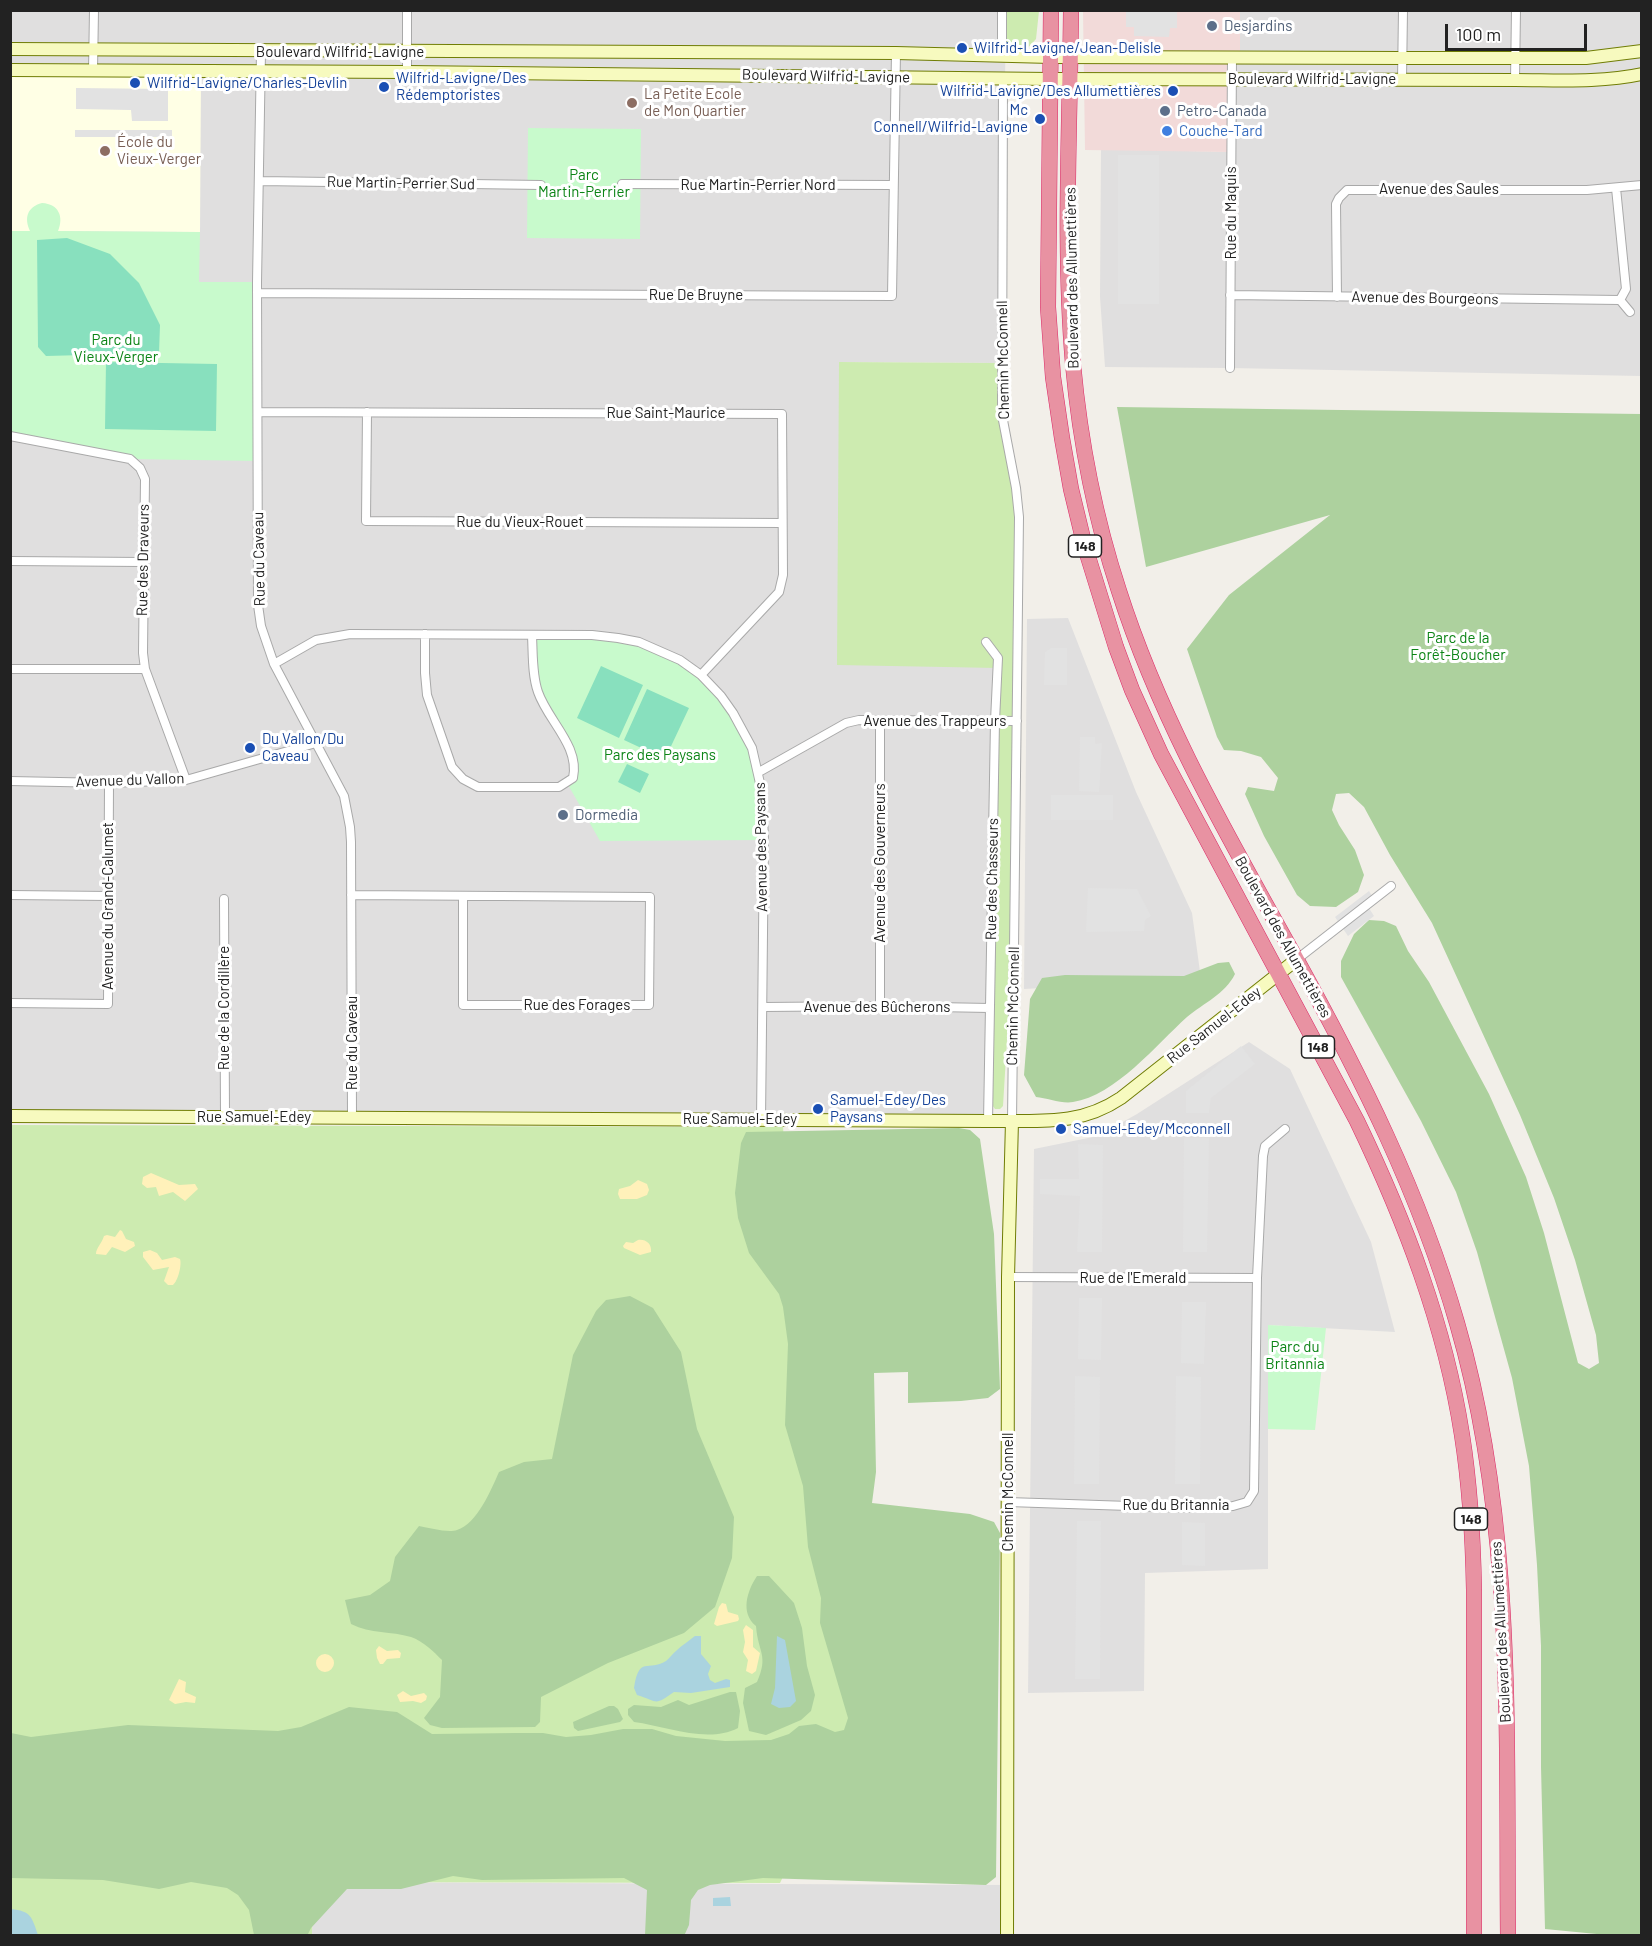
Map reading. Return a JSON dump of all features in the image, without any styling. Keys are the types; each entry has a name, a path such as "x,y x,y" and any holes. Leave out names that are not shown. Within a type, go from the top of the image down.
{"highway":[{"name":"Boulevard des Allumettières","path":"1051,10 1048,307 1053,377 1071,489 1085,547 1116,647 1151,732 1357,1120 1383,1176 1422,1273 1453,1386 1468,1475 1473,1546 1474,1935"},
{"name":"Boulevard des Allumettières","path":"1071,10 1068,222 1070,326 1075,386 1090,484 1104,541 1136,640 1172,727 1210,805 1369,1098 1405,1173 1439,1266 1458,1325 1472,1380 1489,1471 1502,1606 1508,1935"}],"street":[{"path":"93,71 94,10"},
{"path":"407,10 407,72"},
{"path":"1002,10 1002,56"},
{"path":"1402,80 1403,10"},
{"path":"1515,80 1516,10"},
{"name":"Boulevard Wilfrid-Lavigne","path":"10,49 896,53 1232,58 1586,58 1641,51"},
{"name":"Rue du Caveau","path":"261,51 257,293 258,605 261,626 274,664 337,782 348,811 351,842 352,1118"},
{"name":"Rue De Bruyne","path":"257,293 892,296 896,53"},
{"name":"Rue du Maquis","path":"1230,368 1232,58"},
{"name":"Boulevard Wilfrid-Lavigne","path":"10,70 896,76 1050,80 1232,78 1592,80 1641,74"},
{"name":"Chemin McConnell","path":"1003,79 1002,405 1019,517 1008,1277 1007,1935"},
{"name":"Rue Martin-Perrier Sud","path":"260,181 542,185"},
{"name":"Rue Martin-Perrier Nord","path":"622,184 893,185"},
{"name":"Avenue des Saules","path":"1336,297 1336,204 1347,189 1587,190 1641,184"},
{"path":"1616,188 1626,289 1620,300 1629,312"},
{"name":"Avenue des Bourgeons","path":"1230,296 1620,300"},
{"name":"Rue Saint-Maurice","path":"258,412 782,414 783,575 779,592 701,675"},
{"name":"Rue du Vieux-Rouet","path":"367,412 366,521 782,523"},
{"name":"Rue des Draveurs","path":"10,436 130,459 140,468 145,479 143,562 145,669 186,780"},
{"path":"10,561 143,562"},
{"path":"425,634 424,673 427,695 452,767 463,779 478,787 559,787 573,778 575,767 573,755 538,693 534,676 532,636"},
{"name":"Avenue des Paysans","path":"274,664 316,640 332,636 592,635 639,642 680,660 701,675 733,712 752,748 762,792 764,840 761,1120"},
{"name":"Rue des Chasseurs","path":"986,642 998,658 988,1121"},
{"path":"10,669 145,669"},
{"name":"Avenue des Trappeurs","path":"759,772 846,723 859,720 1017,721"},
{"name":"Avenue des Gouverneurs","path":"880,721 880,1006"},
{"name":"Avenue du Vallon","path":"10,781 109,783 186,780 316,743"},
{"name":"Avenue du Grand-Calumet","path":"10,1003 108,1004 109,783"},
{"name":"Rue Samuel-Edey","path":"10,1116 988,1121 1072,1119 1097,1112 1108,1106 1391,886"},
{"path":"10,895 109,896"},
{"name":"Rue des Forages","path":"351,895 650,897 649,1005 463,1005 463,896"},
{"name":"Rue de la Cordillère","path":"224,899 225,1117"},
{"name":"Avenue des Bûcherons","path":"763,1007 990,1008"},
{"name":"Rue du Britannia","path":"1008,1502 1196,1508 1233,1506 1247,1502 1254,1491 1257,1278 1263,1156 1265,1146 1285,1129"},
{"name":"Rue de l'Emerald","path":"1008,1277 1257,1278"}],"shaded area":[{"path":"11,11 1006,11 1001,363 840,362 998,667 988,1121 11,1116"},
{"path":"1083,11 1240,11 1240,57 1232,58 1231,152 1085,150"},
{"path":"1126,11 1177,11 1177,28 1170,28 1169,37 1134,36 1134,27 1126,27"},
{"path":"1240,11 1641,11 1641,376 1105,367 1100,297 1101,149 1231,152 1232,58 1240,57"},
{"name":"École du Vieux-Verger","path":"11,70 201,72 200,232 11,231"},
{"path":"76,88 168,89 168,121 132,121 131,110 76,109"},
{"path":"75,130 172,130 172,137 75,137"},
{"path":"1118,155 1159,155 1159,304 1118,304"},
{"path":"1068,618 1136,792 1192,913 1201,979 1024,989 1027,619"},
{"path":"1051,648 1067,648 1067,685 1044,685 1045,652"},
{"path":"1080,737 1095,737 1095,744 1102,743 1099,792 1079,791"},
{"path":"1051,795 1113,795 1113,820 1051,820"},
{"path":"1088,888 1137,889 1151,916 1145,920 1144,931 1086,932"},
{"path":"1369,891 1374,899 1367,905 1374,916 1348,936 1335,917"},
{"path":"1249,1042 1290,1069 1371,1242 1395,1332 1268,1325 1268,1569 1145,1573 1144,1691 1028,1693 1034,1149 1098,1136 1137,1114"},
{"path":"1241,1046 1255,1064 1211,1098 1209,1113 1186,1113 1186,1091"},
{"path":"1184,1138 1209,1138 1207,1252 1183,1252"},
{"path":"1078,1144 1103,1145 1102,1252 1077,1252 1080,1196 1040,1194 1040,1179 1079,1179"},
{"path":"1079,1298 1102,1298 1101,1360 1078,1359"},
{"path":"1182,1302 1206,1302 1204,1364 1181,1363"},
{"path":"1075,1376 1100,1377 1099,1484 1074,1484"},
{"path":"1176,1376 1201,1377 1200,1484 1175,1484"},
{"path":"1077,1521 1101,1521 1100,1679 1075,1679"},
{"path":"1182,1522 1205,1523 1205,1566 1182,1565"},
{"path":"313,1882 1007,1885 1007,1935 312,1936"}],"green space":[{"path":"1006,11 1039,11 1036,39 1026,50 1017,52 1008,46 1005,33"},
{"name":"Parc Martin-Perrier","path":"528,128 641,129 640,239 527,238"},
{"name":"Parc du Vieux-Verger","path":"42,203 53,206 59,212 58,231 200,232 199,282 257,282 258,461 130,459 11,436 10,231 30,231 27,222 28,214 33,207"},
{"path":"67,238 110,254 139,283 160,325 159,353 46,356 38,347 37,240"},
{"path":"106,362 217,364 216,431 105,429"},
{"path":"839,362 1001,363 1002,415 1016,488 1015,907 1003,1106 1000,1109 995,1109 992,1105 998,668 837,665"},
{"name":"Parc de la Forêt-Boucher","path":"1117,407 1641,414 1641,1935 1607,1935 1545,1929 1541,1646 1529,1466 1512,1378 1477,1252 1456,1192 1421,1121 1341,977 1341,961 1354,934 1369,920 1384,921 1396,926 1489,1094 1526,1177 1544,1233 1578,1363 1589,1369 1599,1363 1596,1335 1575,1260 1554,1198 1520,1115 1432,923 1390,855 1364,807 1349,793 1336,794 1332,810 1355,850 1364,875 1358,892 1336,907 1310,906 1297,895 1264,836 1245,794 1248,787 1274,791 1278,778 1261,757 1241,751 1224,750 1217,737 1187,649 1229,595 1330,515 1146,567"},
{"name":"Parc des Paysans","path":"532,636 618,638 680,660 733,713 759,774 764,840 600,841 567,783 575,767 538,693"},
{"path":"601,666 643,685 619,738 577,718"},
{"path":"647,689 689,708 665,759 624,740"},
{"path":"627,764 649,774 640,793 618,782"},
{"path":"1229,962 1235,974 1226,987 1187,1017 1120,1080 1089,1098 1073,1102 1059,1102 1036,1097 1024,1075 1030,999 1042,978 1065,975 1184,976 1218,963"},
{"path":"11,1125 783,1127 812,1506 856,1725 780,1883 313,1882 312,1935 11,1936"},
{"path":"959,1128 970,1130 980,1139 994,1234 1000,1389 988,1398 908,1403 908,1372 874,1373 876,1472 872,1503 970,1514 994,1522 1000,1533 996,1877 986,1885 763,1878 710,1885 698,1890 691,1900 689,1925 684,1936 645,1935 647,1890 624,1878 482,1880 453,1876 401,1889 347,1889 311,1928 307,1936 254,1935 249,1910 238,1895 227,1888 191,1882 159,1889 103,1880 11,1878 11,1733 31,1737 128,1725 278,1731 301,1727 349,1707 397,1712 432,1734 543,1733 566,1737 623,1729 652,1729 676,1736 725,1741 771,1740 789,1734 799,1726 816,1724 835,1732 844,1730 848,1718 820,1623 821,1598 808,1547 803,1486 785,1425 788,1344 783,1307 779,1294 749,1253 738,1218 735,1193 741,1143 746,1132"},
{"path":"630,1296 653,1308 681,1352 697,1429 734,1517 732,1558 715,1607 684,1633 608,1663 541,1697 540,1722 535,1727 442,1728 430,1725 424,1718 440,1697 442,1660 424,1644 411,1637 351,1624 345,1600 370,1595 390,1581 395,1557 419,1526 449,1531 464,1527 477,1514 499,1472 524,1462 552,1459 573,1355 596,1311 606,1300"},
{"name":"Parc du Britannia","path":"1268,1325 1326,1328 1315,1430 1268,1429"},
{"path":"757,1576 769,1576 794,1603 802,1628 807,1666 815,1695 811,1711 801,1720 766,1735 749,1731 743,1703 745,1688 757,1682 762,1666 756,1626 748,1615 747,1608 750,1588"},
{"path":"736,1692 740,1711 738,1728 726,1732 700,1734 686,1732 634,1722 628,1715 628,1709 634,1705 661,1707 678,1700 689,1705"},
{"path":"609,1706 618,1709 623,1719 620,1722 578,1731 574,1728 573,1722"}],"sand":[{"path":"151,1173 179,1185 195,1184 198,1189 185,1201 173,1192 159,1196 156,1187 147,1188 142,1184 143,1177"},
{"path":"638,1180 647,1184 649,1190 647,1195 637,1199 620,1199 619,1189 630,1186"},
{"path":"120,1230 126,1239 134,1242 135,1246 125,1252 112,1247 106,1255 96,1254 104,1236 115,1237"},
{"path":"638,1240 648,1243 651,1252 640,1255 623,1246 626,1242 633,1243"},
{"path":"150,1250 157,1253 162,1260 175,1257 180,1259 179,1273 173,1285 168,1285 164,1281 169,1267 153,1270 143,1257 143,1252"},
{"path":"722,1603 726,1604 728,1612 738,1615 738,1621 717,1626 714,1624"},
{"path":"746,1625 753,1630 753,1647 760,1653 756,1671 752,1674 746,1671 748,1660 743,1652 745,1642 743,1630"},
{"path":"379,1646 387,1651 398,1650 401,1653 400,1658 387,1659 380,1664 376,1650"},
{"path":"321,1654 329,1654 334,1659 332,1670 321,1672 316,1667 316,1659"},
{"path":"179,1679 186,1682 185,1692 196,1697 195,1703 175,1704 169,1700"},
{"path":"403,1691 411,1696 424,1693 427,1696 426,1700 421,1703 400,1702 397,1695"}],"water":[{"path":"695,1636 701,1636 701,1654 711,1666 708,1674 710,1680 715,1683 730,1680 730,1687 691,1693 674,1692 659,1701 637,1695 634,1688 639,1671 645,1666 666,1661"},
{"path":"777,1636 785,1640 796,1701 790,1707 779,1708 771,1704 775,1688"},
{"path":"730,1897 731,1906 713,1906 713,1898"},
{"path":"11,1909 27,1913 38,1935 11,1935"}],"place":[{"name":"Desjardins","path":"1212,26"},
{"name":"Wilfrid-Lavigne/Jean-Delisle","path":"962,48"},
{"name":"Wilfrid-Lavigne/Charles-Devlin","path":"135,83"},
{"name":"Wilfrid-Lavigne/Des Rédemptoristes","path":"384,87"},
{"name":"Wilfrid-Lavigne/Des Allumettières","path":"1173,91"},
{"name":"La Petite Ecole de Mon Quartier","path":"632,103"},
{"name":"Petro-Canada","path":"1165,111"},
{"name":"Mc Connell/Wilfrid-Lavigne","path":"1040,119"},
{"name":"Couche-Tard","path":"1167,131"},
{"name":"École du Vieux-Verger","path":"105,151"},
{"name":"Du Vallon/Du Caveau","path":"250,748"},
{"name":"Dormedia","path":"563,815"},
{"name":"Samuel-Edey/Des Paysans","path":"818,1109"},
{"name":"Samuel-Edey/Mcconnell","path":"1061,1129"}]}
